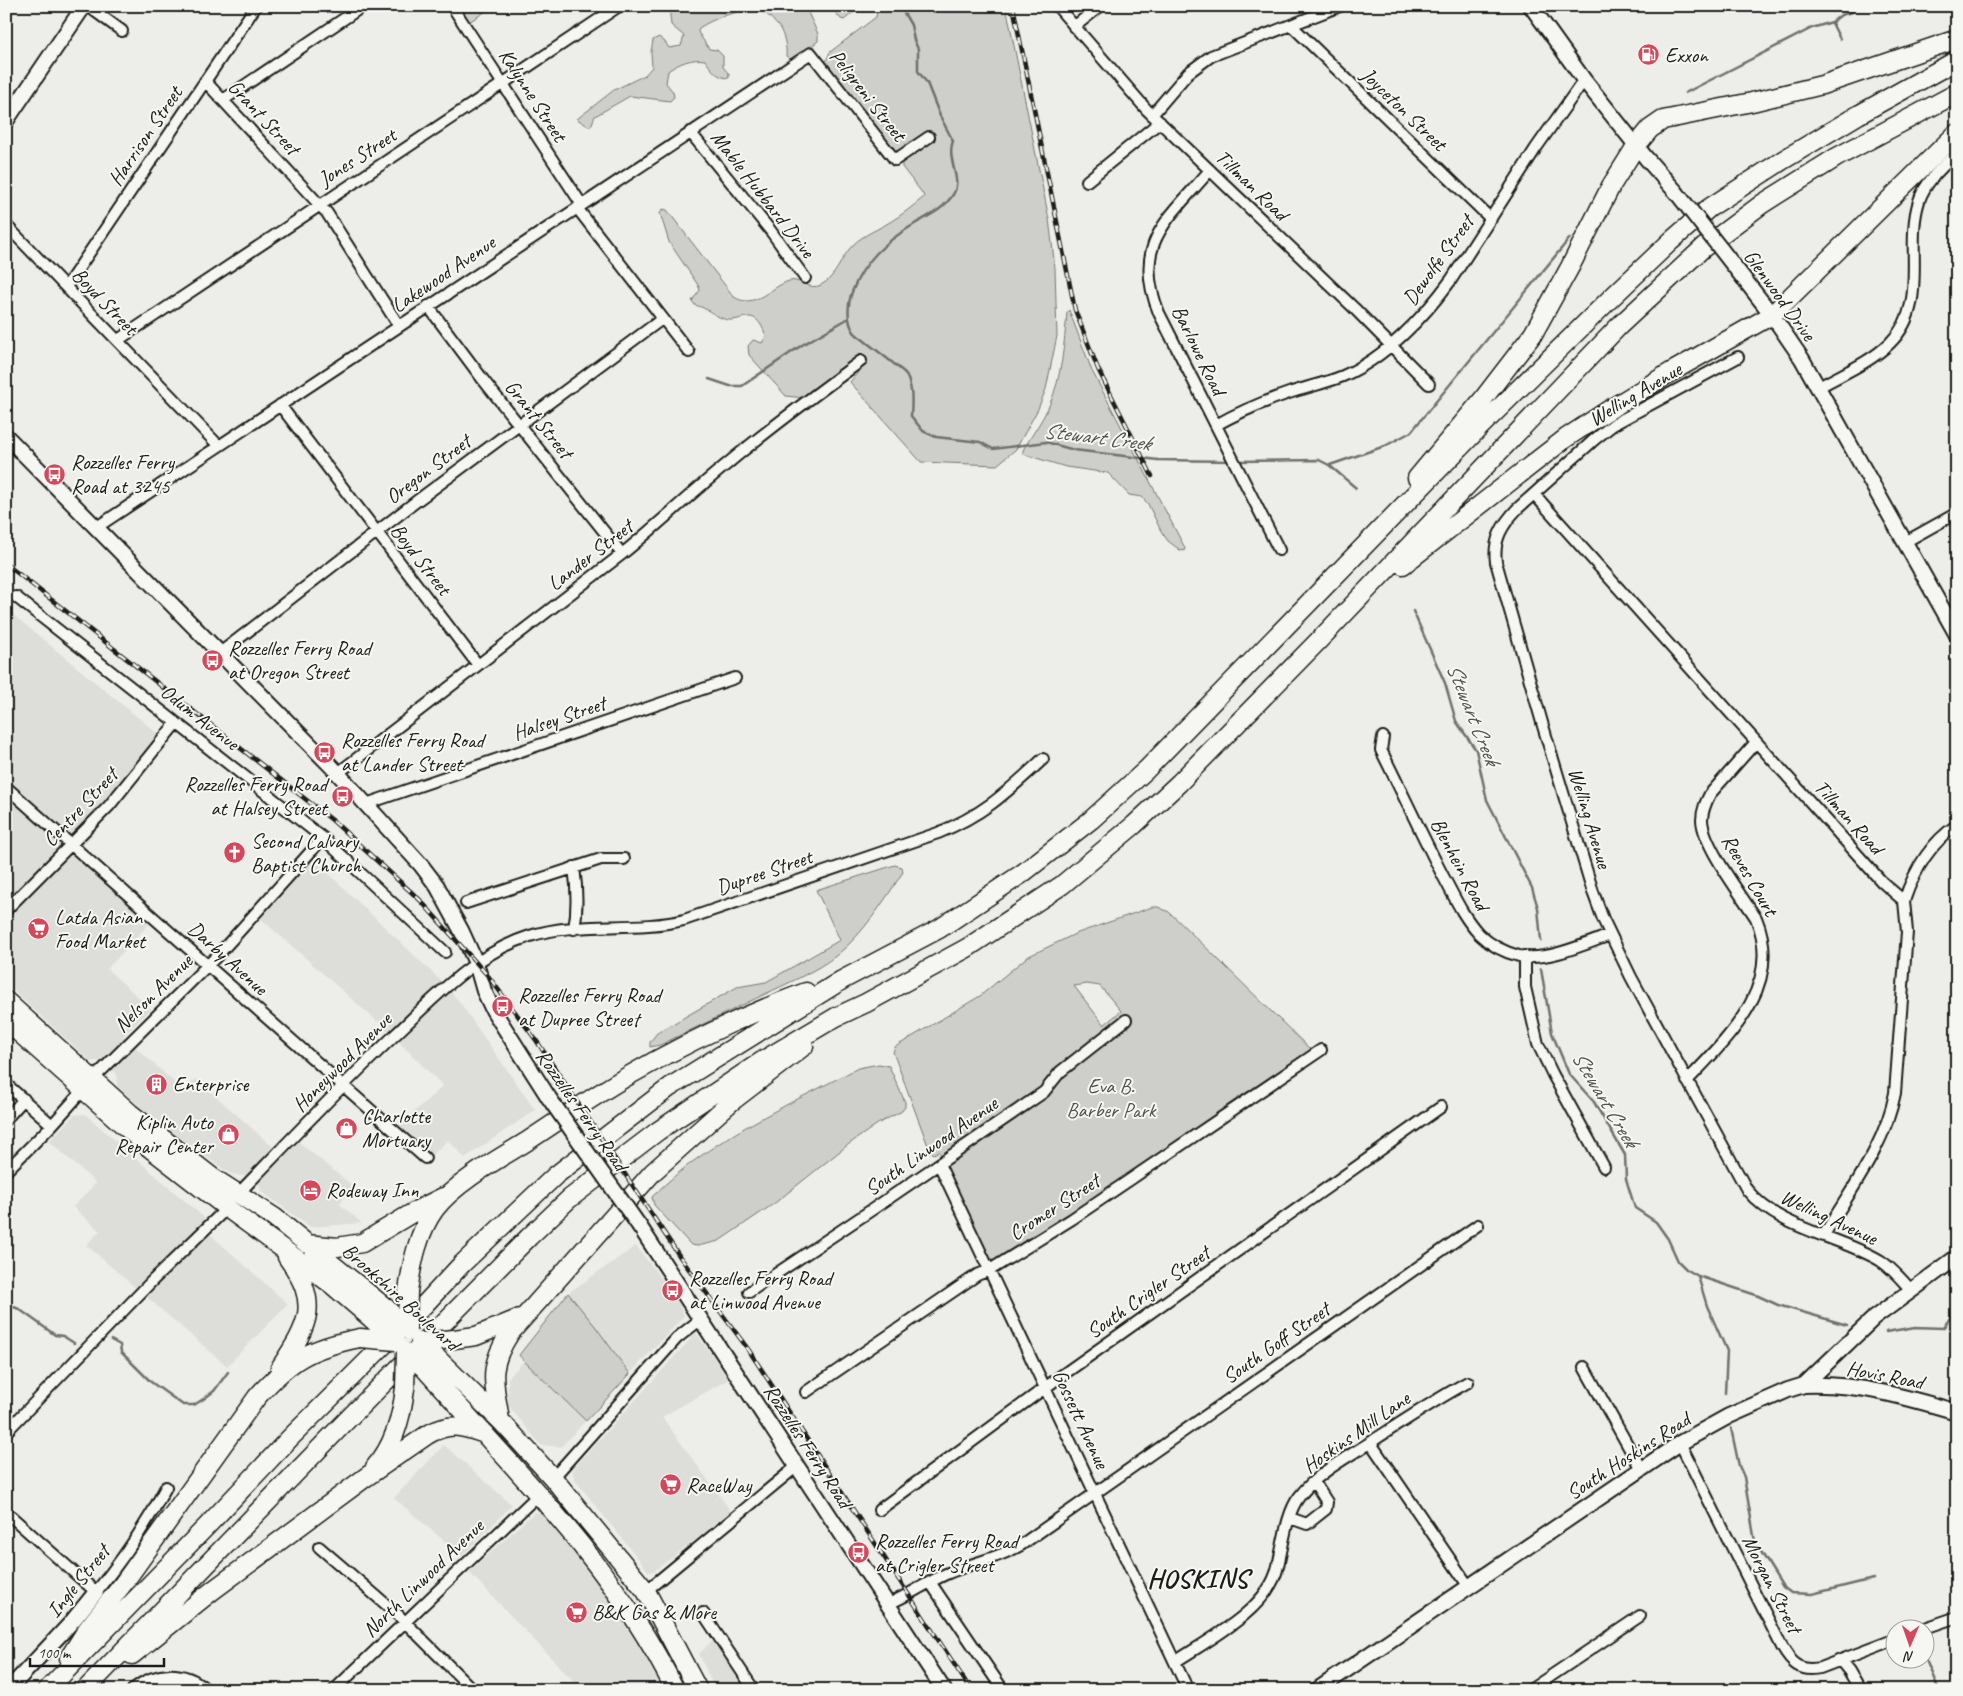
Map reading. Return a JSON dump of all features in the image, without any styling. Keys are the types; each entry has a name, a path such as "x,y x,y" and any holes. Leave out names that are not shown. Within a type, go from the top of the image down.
{"highway":[{"path":"1365,546 1388,512 1483,400 1533,334 1570,267 1605,197 1636,146 1650,129 1664,120 1822,85 1957,39"},
{"path":"48,1689 201,1533 290,1438 537,1191 670,1087 842,980 939,929 1048,854 1091,820 1146,770 1272,639 1654,256 1709,208 1783,160 1858,115 1957,60"},
{"path":"87,1690 349,1418 529,1237 570,1199 658,1131 709,1095 790,1043 967,948 1062,885 1156,805 1355,602 1619,326 1703,248 1762,204 1805,177 1863,142 1957,93"},
{"path":"1355,602 1566,438 1606,411 1772,315 1941,146 1957,133"},
{"path":"307,1244 336,1247 362,1243 450,1194 518,1147 653,1062 747,1016 842,980"},
{"name":"Brookshire Boulevard","path":"6,1001 89,1084 147,1146 227,1208 331,1284 379,1314"},
{"path":"500,1420 493,1383 494,1364 501,1347 510,1333 653,1172 731,1102 789,1058 836,1017"},
{"name":"Brookshire Boulevard","path":"6,1021 89,1084 135,1116 212,1177 274,1217 307,1244 431,1363 500,1420 553,1478 646,1591 673,1640 697,1690"},
{"path":"366,1477 382,1458 391,1442 402,1413 405,1388 408,1291 416,1251 426,1223 434,1210 450,1194"},
{"path":"48,1689 88,1628 123,1584 270,1383 298,1340 304,1328 308,1311 307,1297 295,1268 279,1246"},
{"path":"270,1383 295,1362 313,1351 333,1343 356,1339 407,1341 476,1336 498,1328 529,1312"},
{"name":"Brookshire Boulevard","path":"431,1363 485,1434 595,1563 630,1611 675,1690"},
{"path":"87,1690 212,1591 366,1477 437,1430 454,1426 465,1427 485,1434"},
{"path":"630,1611 637,1608 644,1611 697,1690"}],"street":[{"path":"6,121 84,6"},
{"path":"88,6 122,31"},
{"name":"Harrison Street","path":"66,287 256,6"},
{"path":"222,100 363,6"},
{"name":"Kalynne Street","path":"452,6 579,207 689,352"},
{"name":"Jones Street","path":"118,340 619,6"},
{"name":"Tillman Road","path":"1057,6 1152,115 1354,308 1429,384"},
{"path":"1074,27 1100,6"},
{"path":"1152,115 1188,73 1211,56 1340,6"},
{"name":"Glenwood Drive","path":"1531,6 1584,80 1636,146 1676,192 1772,315 1818,387 1957,635"},
{"name":"Joyceton Street","path":"1291,25 1491,219"},
{"name":"Lakewood Avenue","path":"97,527 811,53"},
{"name":"Peligreni Street","path":"811,53 895,160 928,137"},
{"name":"Dewolfe Street","path":"1216,425 1254,406 1342,376 1360,367 1408,330 1437,299 1536,148 1584,80"},
{"name":"Grant Street","path":"205,81 320,204 399,326"},
{"path":"1086,181 1160,122"},
{"name":"Mable Hubbard Drive","path":"690,132 770,230 805,278"},
{"path":"1818,387 1879,352 1890,343 1904,324 1914,296 1913,226 1919,200 1929,182 1957,153"},
{"name":"Barlowe Road","path":"1210,170 1157,234 1149,260 1149,281 1159,313 1279,550"},
{"name":"Boyd Street","path":"6,225 219,446"},
{"name":"Grant Street","path":"428,306 519,425 622,554"},
{"name":"Oregon Street","path":"220,653 376,532 662,318"},
{"name":"Welling Avenue","path":"1738,357 1614,424 1595,439 1512,514 1499,533 1495,552 1496,562 1523,661 1593,892 1610,935 1747,1190 1756,1200 1781,1218 1864,1252 1882,1262 1894,1271 1911,1290"},
{"name":"Lander Street","path":"338,774 622,554 725,465 861,361"},
{"name":"Boyd Street","path":"280,405 478,665"},
{"name":"Rozzelles Ferry Road","path":"6,436 338,774 421,865 437,886 462,930 476,962 478,976 491,1005 524,1061 640,1227 944,1690"},
{"name":"Tillman Road","path":"1534,494 1882,882 1904,901"},
{"path":"1904,542 1957,513"},
{"name":"Odum Avenue","path":"16,597 323,838 445,952"},
{"name":"Halsey Street","path":"366,804 735,678"},
{"name":"Centre Street","path":"6,910 73,844 126,787 176,723"},
{"name":"Blenhein Road","path":"1383,737 1381,750 1432,854 1463,913 1479,933 1491,944 1502,950 1525,956 1544,956 1610,935"},
{"name":"Reeves Court","path":"1687,1081 1734,1029 1752,1000 1761,979 1764,952 1761,931 1756,918 1708,844 1702,820 1705,804 1710,794 1756,742"},
{"name":"Dupree Street","path":"476,962 529,936 556,930 651,926 684,920 938,833 970,818 994,803 1043,759"},
{"name":"Darby Avenue","path":"6,786 425,1158"},
{"path":"1824,1235 1877,1147 1892,1112 1895,1093 1906,932 1904,901 1909,887 1930,849 1957,825"},
{"name":"Nelson Avenue","path":"6,1171 208,964 323,838"},
{"path":"466,903 600,858 624,859"},
{"path":"574,867 577,912 574,929"},
{"path":"1525,956 1525,988 1538,1044 1552,1075 1604,1167"},
{"name":"Honeywood Avenue","path":"239,1194 417,1013 476,962"},
{"name":"South Linwood Avenue","path":"749,1292 1044,1092 1060,1072 1126,1020"},
{"name":"Cromer Street","path":"806,1392 977,1275 990,1270 1087,1209 1321,1050"},
{"path":"6,1084 52,1125"},
{"path":"6,1119 24,1099"},
{"name":"South Crigler Street","path":"879,1510 1047,1389 1061,1376 1441,1107"},
{"name":"Gossett Avenue","path":"939,1164 1096,1492 1188,1690"},
{"path":"6,1432 152,1280 227,1208"},
{"name":"South Goff Street","path":"888,1604 909,1596 930,1582 970,1564 1007,1553 1478,1225"},
{"name":"South Hoskins Road","path":"1317,1690 1680,1443 1729,1416 1804,1385 1859,1331 1957,1257"},
{"path":"553,1478 677,1338 701,1319"},
{"path":"1584,1367 1641,1469"},
{"name":"Hoskins Mill Lane","path":"1175,1662 1252,1608 1266,1592 1275,1575 1290,1518 1298,1499 1314,1482 1330,1468 1370,1442 1442,1396 1468,1382"},
{"name":"Hovis Road","path":"1804,1385 1836,1385 1884,1392 1957,1412"},
{"path":"1370,1442 1469,1587"},
{"name":"Morgan Street","path":"1680,1443 1790,1660 1799,1667 1811,1670 1886,1643"},
{"path":"646,1591 797,1466"},
{"path":"1290,1518 1307,1524 1326,1509 1327,1502 1314,1482"},
{"name":"Ingle Street","path":"8,1690 64,1630 96,1592 134,1542 166,1487"},
{"name":"North Linwood Avenue","path":"334,1690 538,1495"},
{"path":"6,1512 96,1592"},
{"path":"318,1547 405,1622 473,1690"},
{"path":"930,1582 1003,1690"},
{"path":"703,1613 754,1690"},
{"path":"1530,1690 1640,1616"},
{"path":"1936,1624 1957,1617"},
{"path":"1840,1660 1860,1690"},
{"path":"135,1690 152,1680 167,1676 189,1680 204,1690"}],"shaded area":[{"path":"6,609 169,743 74,856 150,923 107,969 151,1009 123,1036 183,1090 196,1079 281,1154 296,1140 354,1187 339,1204 362,1223 310,1227 261,1191 260,1185 245,1176 231,1174 167,1130 117,1086 117,1074 101,1061 90,1061 6,984"},
{"path":"305,851 440,980 458,1000 535,1110 465,1158 448,1140 431,1156 398,1126 443,1086 387,1030 251,910"},
{"path":"85,1114 208,1221 202,1227 288,1304 227,1366 86,1245 100,1231 73,1207 96,1183 49,1141 74,1115"},
{"path":"636,1246 662,1279 680,1306 684,1316 561,1447 541,1445 508,1405 508,1378 524,1361 568,1293"},
{"path":"696,1333 729,1379 662,1417 732,1513 654,1571 649,1572 575,1480 572,1470"},
{"path":"444,1445 512,1505 462,1556 394,1498"},
{"path":"535,1512 542,1514 547,1519 608,1596 642,1649 664,1690 582,1690 469,1572"},
{"path":"713,1640 746,1690 715,1690 699,1654"}],"green space":[{"path":"458,6 494,6 469,22"},
{"path":"669,6 805,6 818,34 818,41 799,56 790,59 786,56 786,45 781,30 767,14 749,11 731,14 705,24 699,28 698,32 709,49 717,50 723,56 723,67 729,74 729,78 718,75 705,60 686,62 668,71 666,83 673,92 674,97 670,101 630,96 595,116 591,126 577,119 614,90 645,75 652,67 651,52 653,40 659,37 669,48 681,46 684,36 671,25"},
{"path":"829,6 861,6 844,20"},
{"path":"878,6 1006,6 1049,219 1055,268 1057,336 1046,389 1038,409 1016,449 997,465 921,462 850,382 865,364 857,359 804,398 786,396 749,355 748,346 753,340 762,343 766,336 757,320 752,317 724,319 695,305 692,301 700,290 669,242 660,213 663,209 667,210 734,297 749,301 789,281 797,281 809,286 821,285 831,277 850,249 858,241 886,225 924,197 902,167 902,162 935,137 934,132 927,132 900,152 892,151 829,70 826,61 830,52 876,17"},
{"path":"1069,310 1092,371 1185,548 1184,551 1168,541 1148,504 1142,497 1129,495 1108,473 1066,467 1023,454 1023,450 1049,406 1057,384"},
{"path":"895,865 902,867 903,872 865,927 837,955 801,977 660,1045 650,1047 650,1042 657,1033 737,987 766,982 840,940 816,890"},
{"name":"Eva B. Barber Park","path":"1152,907 1158,907 1169,912 1311,1050 1232,1102 1139,1168 992,1263 939,1151 934,1154 930,1151 893,1052 895,1047 980,996 1027,957 1075,934","holes":["1087,984 1100,986 1121,1011 1104,1025 1074,986"]},
{"path":"879,1064 889,1066 905,1102 905,1107 902,1111 879,1123 849,1144 775,1203 719,1241 698,1246 691,1245 654,1205 652,1197 674,1176 724,1140 858,1068"},
{"path":"568,1293 630,1374 586,1421 519,1355"}],"waterway":[{"name":"Stewart Creek","path":"900,6 911,25 918,49 918,71 927,83 940,116 953,141 951,154 956,187 954,193 945,204 893,238 876,253 857,281 849,301 848,312 851,328 855,333 905,373 911,388 911,416 923,431 936,437 980,442 993,449 1046,442 1074,450 1158,460 1232,461"},
{"path":"1685,93 1812,28 1832,22 1841,15 1852,12"},
{"path":"1832,23 1840,39"},
{"path":"1330,465 1385,446 1411,432 1570,238"},
{"path":"709,379 730,386 742,386 802,345 849,318"},
{"name":"Stewart Creek","path":"1237,461 1319,460 1329,465 1356,488"},
{"name":"Stewart Creek","path":"1413,611 1445,683 1456,721 1476,750 1487,800 1532,888 1538,908 1541,941"},
{"name":"Stewart Creek","path":"1541,969 1552,1033 1569,1074 1594,1102 1625,1155 1626,1179 1635,1208 1656,1222 1668,1239 1678,1261 1686,1269 1698,1276 1756,1295 1778,1305 1847,1325"},
{"name":"Stewart Creek","path":"1698,1276 1707,1306 1727,1351 1725,1393"},
{"path":"6,1304 19,1309 55,1335 63,1336 74,1343"},
{"path":"1886,1332 1915,1327 1943,1328 1957,1308"},
{"path":"111,1340 120,1345 121,1352 151,1382 183,1405 194,1405 205,1398 214,1391 228,1372"},
{"name":"Stewart Creek","path":"1731,1428 1739,1466 1744,1477 1755,1542 1783,1587 1791,1593 1812,1594 1873,1579"},
{"name":"Stewart Creek","path":"1929,1668 1939,1690"}],"railway":[{"path":"1013,6 1075,310 1098,369 1152,476"},
{"path":"6,564 332,820 420,900 489,977 536,1040 680,1257 748,1349 971,1690"}],"place":[{"name":"Exxon","path":"1649,55"},
{"name":"Rozzelles Ferry Road at 3245","path":"55,474"},
{"name":"Rozzelles Ferry Road at Oregon Street","path":"212,660"},
{"name":"Rozzelles Ferry Road at Lander Street","path":"325,752"},
{"name":"Rozzelles Ferry Road at Halsey Street","path":"343,796"},
{"name":"Second Calvary Baptist Church","path":"235,853"},
{"name":"Latda Asian Food Market","path":"39,929"},
{"name":"Rozzelles Ferry Road at Dupree Street","path":"502,1007"},
{"name":"Enterprise","path":"157,1084"},
{"name":"Charlotte Mortuary","path":"346,1128"},
{"name":"Kiplin Auto Repair Center","path":"229,1134"},
{"name":"Rodeway Inn","path":"310,1190"},
{"name":"Rozzelles Ferry Road at Linwood Avenue","path":"673,1290"},
{"name":"RaceWay","path":"670,1485"},
{"name":"Rozzelles Ferry Road at Crigler Street","path":"859,1553"},
{"name":"B&K Gas & More","path":"576,1612"}],"district":[{"name":"HOSKINS","path":"1198,1578"}]}
